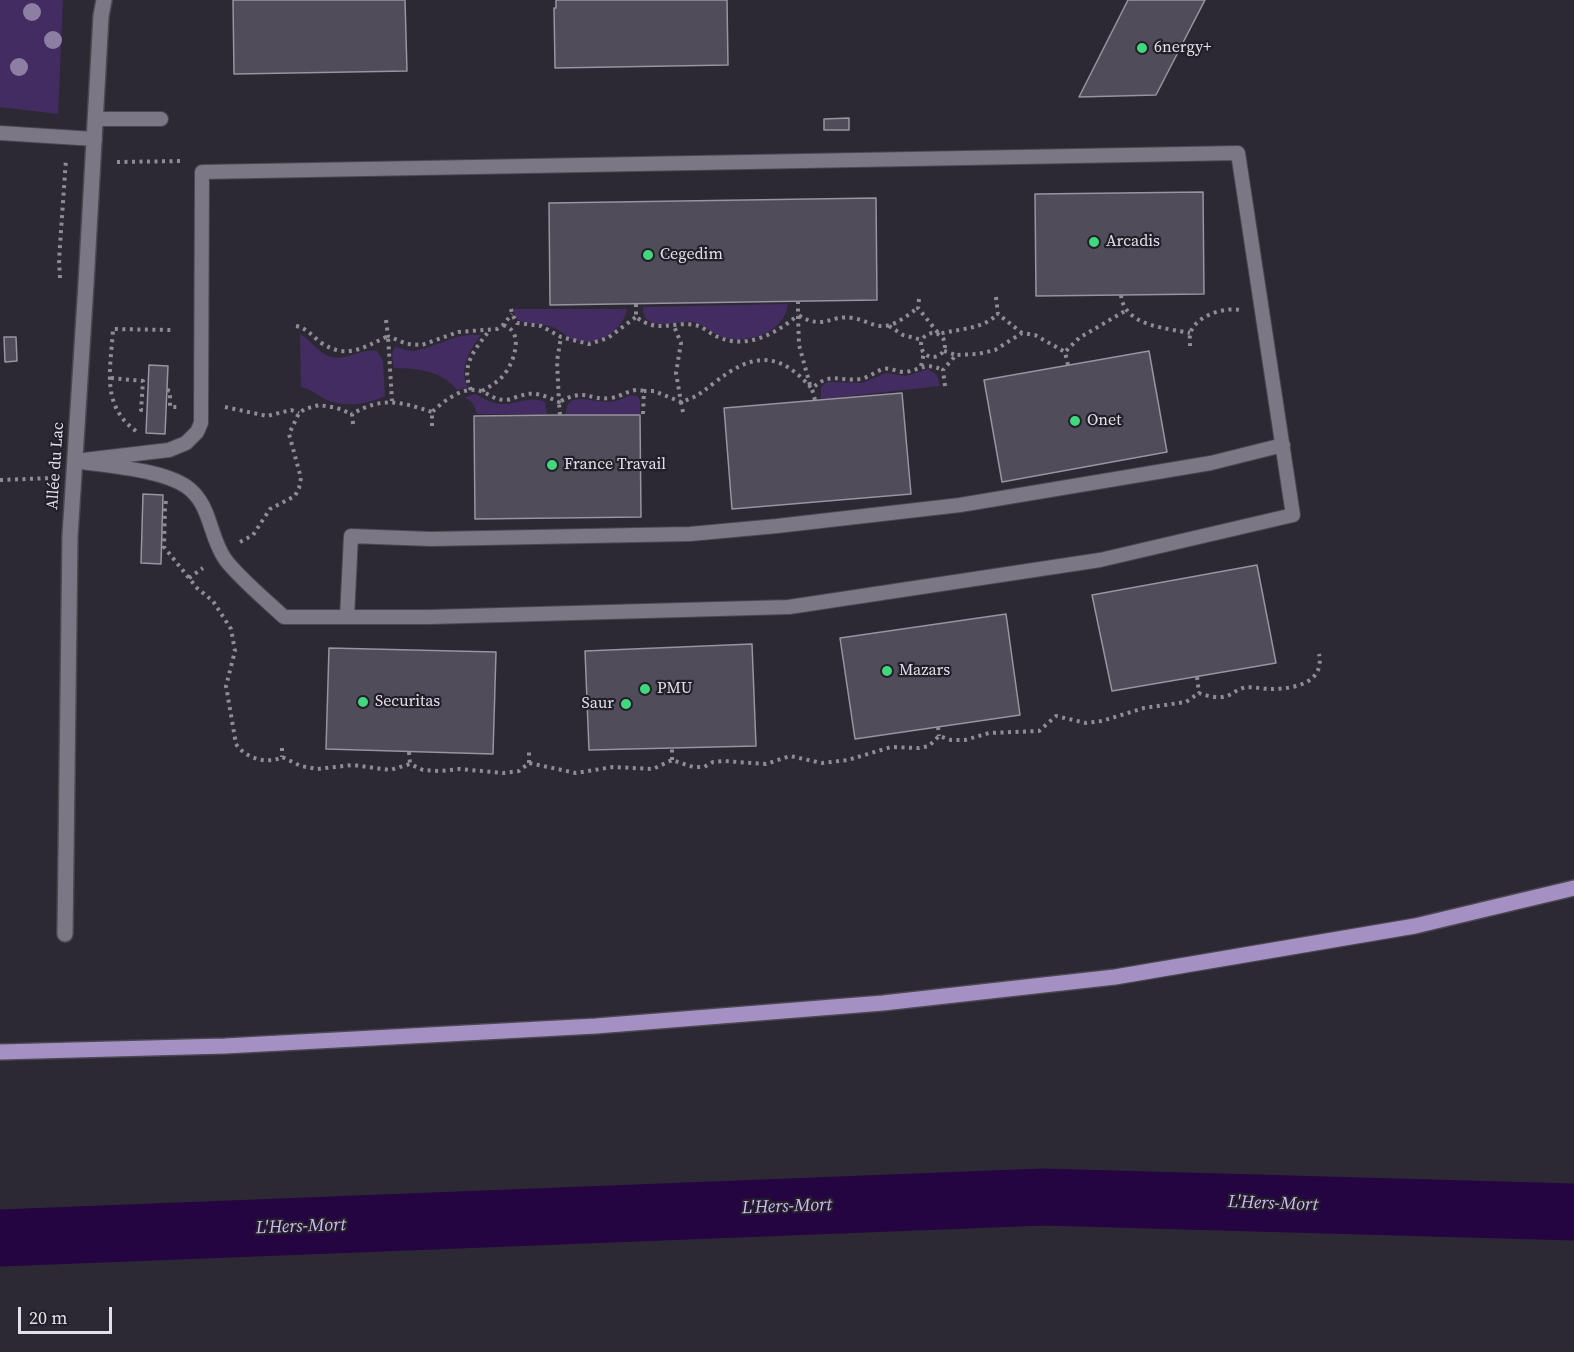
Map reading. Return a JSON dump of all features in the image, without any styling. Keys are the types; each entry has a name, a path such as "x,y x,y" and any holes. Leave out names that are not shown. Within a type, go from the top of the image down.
{"main road":[{"path":"0,1052 225,1046 596,1026 883,1003 1115,977 1415,926 1574,888"}],"street":[{"name":"Allée du Lac","path":"65,934 70,536 101,16 104,0"}],"lane":[{"path":"96,119 161,119"},
{"path":"0,133 95,139"},
{"path":"1238,153 1293,515 1100,560 789,607 429,617 284,617 226,560 201,500 186,486 173,479 149,473 75,461 169,450 186,443 197,432 201,423 202,172 1238,153"},
{"path":"347,617 351,536 431,538 690,534 777,526 960,505 1211,463 1283,445"}],"path":[{"path":"93,159 117,162 194,161"},
{"path":"1121,295 1125,311 1148,324 1190,333"},
{"path":"996,297 998,314 1022,333 1035,335 1065,352 1068,365"},
{"path":"919,299 918,308 944,338 944,351"},
{"path":"798,301 799,345 815,400"},
{"path":"636,304 636,317"},
{"path":"798,315 808,321 819,323 847,317 875,326 889,326 918,308"},
{"path":"1190,346 1190,333 1195,324 1210,315 1223,310 1262,309"},
{"path":"296,326 304,328 333,349 341,351 357,350 388,336 414,346 458,332 489,331 503,325 512,311 517,323 541,326 561,337 588,344 608,338 636,317"},
{"path":"1065,352 1079,338 1125,311"},
{"path":"921,366 924,353 921,346 926,335 976,327 998,314"},
{"path":"636,317 652,326 694,324 719,338 732,342 744,342 768,335 786,326 798,315"},
{"path":"386,320 392,401"},
{"path":"481,391 502,377 515,352 513,332 503,325"},
{"path":"674,326 681,343 676,373 683,412"},
{"path":"889,326 903,335 922,340"},
{"path":"141,435 126,423 111,395 113,329 174,330"},
{"path":"471,390 467,378 468,365 475,348 489,331"},
{"path":"944,351 956,355 978,354 995,350 1022,333"},
{"path":"560,415 557,361 561,337"},
{"path":"924,353 931,357 938,356 944,351"},
{"path":"945,386 943,370 956,355"},
{"path":"432,412 455,395 471,390 481,391 505,400 530,393 559,402 577,394 612,398 639,389 654,391 681,402 701,395 725,376 761,359 782,364 793,370 812,389"},
{"path":"812,389 819,381 828,378 861,379 884,369 905,372 921,366 929,366 943,370"},
{"path":"111,378 142,381 141,410 147,410"},
{"path":"167,390 170,391 170,407 180,407"},
{"path":"643,414 644,391"},
{"path":"235,546 253,535 270,509 295,495 299,488 301,478 289,434 299,413 304,409 319,405 337,408 352,414 369,406 392,401 432,412"},
{"path":"222,407 267,416 291,410 299,413"},
{"path":"432,412 432,426"},
{"path":"352,414 353,424"},
{"path":"0,480 58,478"},
{"path":"168,496 165,507 164,547 197,588 213,601 231,629 234,639 235,651 226,686 236,744 240,751 257,759 282,758 301,766 317,769 353,765 390,770 410,764 423,770 460,769 503,774 519,771 529,763"},
{"path":"189,578 205,567"},
{"path":"939,736 951,740 965,740 989,733 1039,731 1056,716 1086,723 1102,722 1144,708 1186,702 1199,693 1226,697 1242,688 1291,687 1318,674 1321,663 1319,654"},
{"path":"1197,677 1199,693"},
{"path":"938,727 939,736"},
{"path":"529,763 576,773 613,767 653,769 672,760 693,767 704,767 713,762 724,761 766,764 790,756 822,763 838,762 891,747 929,746 939,736"},
{"path":"282,748 282,758"},
{"path":"672,748 672,760"},
{"path":"409,752 410,764"},
{"path":"529,752 529,763"}],"shaded area":[{"path":"0,0 63,0 58,114 0,107"},
{"path":"788,304 780,323 763,334 742,339 722,337 693,322 654,323 644,315 643,307"},
{"path":"513,309 627,309 620,325 607,336 599,340 581,341 572,339 558,329 520,321 516,318"},
{"path":"300,334 322,353 333,357 340,358 377,351 383,361 385,396 364,403 341,404 301,387"},
{"path":"468,335 481,335 469,353 465,367 464,374 468,387 457,390 444,379 429,372 394,368 392,354 395,347 413,351"},
{"path":"928,369 937,375 940,386 821,399 821,387 827,382 862,383 886,373 906,376"},
{"path":"474,394 497,404 539,400 545,402 547,414 477,414 471,402 464,398"},
{"path":"631,395 637,396 640,400 640,414 566,414 567,406 575,399 611,402"}],"building":[{"path":"233,0 405,0 407,71 234,74"},
{"path":"556,0 727,0 728,65 555,68 554,8 556,8"},
{"name":"6nergy+","path":"1128,0 1205,0 1156,95 1079,97"},
{"path":"849,118 849,130 824,130 824,119"},
{"path":"1203,192 1204,294 1036,296 1035,194"},
{"path":"876,198 877,300 550,305 549,203"},
{"path":"4,337 16,337 17,361 5,362"},
{"path":"1149,351 1167,452 1002,482 984,380"},
{"path":"149,365 168,366 165,434 146,433"},
{"path":"902,393 911,494 732,509 724,408"},
{"path":"640,415 641,517 475,519 474,416"},
{"path":"143,494 163,495 161,564 141,563"},
{"path":"1257,565 1276,663 1112,691 1092,595"},
{"path":"1006,614 1020,715 855,739 840,638"},
{"path":"752,644 756,746 589,750 585,651"},
{"path":"329,648 496,652 493,754 326,749"}],"waterway":[{"name":"L'Hers-Mort","path":"0,1238 1043,1197 1574,1212"}],"place":[{"name":"6nergy+","path":"1142,48"},
{"name":"Arcadis","path":"1094,242"},
{"name":"Cegedim","path":"648,255"},
{"name":"Onet","path":"1075,421"},
{"name":"France Travail","path":"552,465"},
{"name":"Mazars","path":"887,671"},
{"name":"PMU","path":"645,689"},
{"name":"Securitas","path":"363,702"},
{"name":"Saur","path":"626,704"}]}
